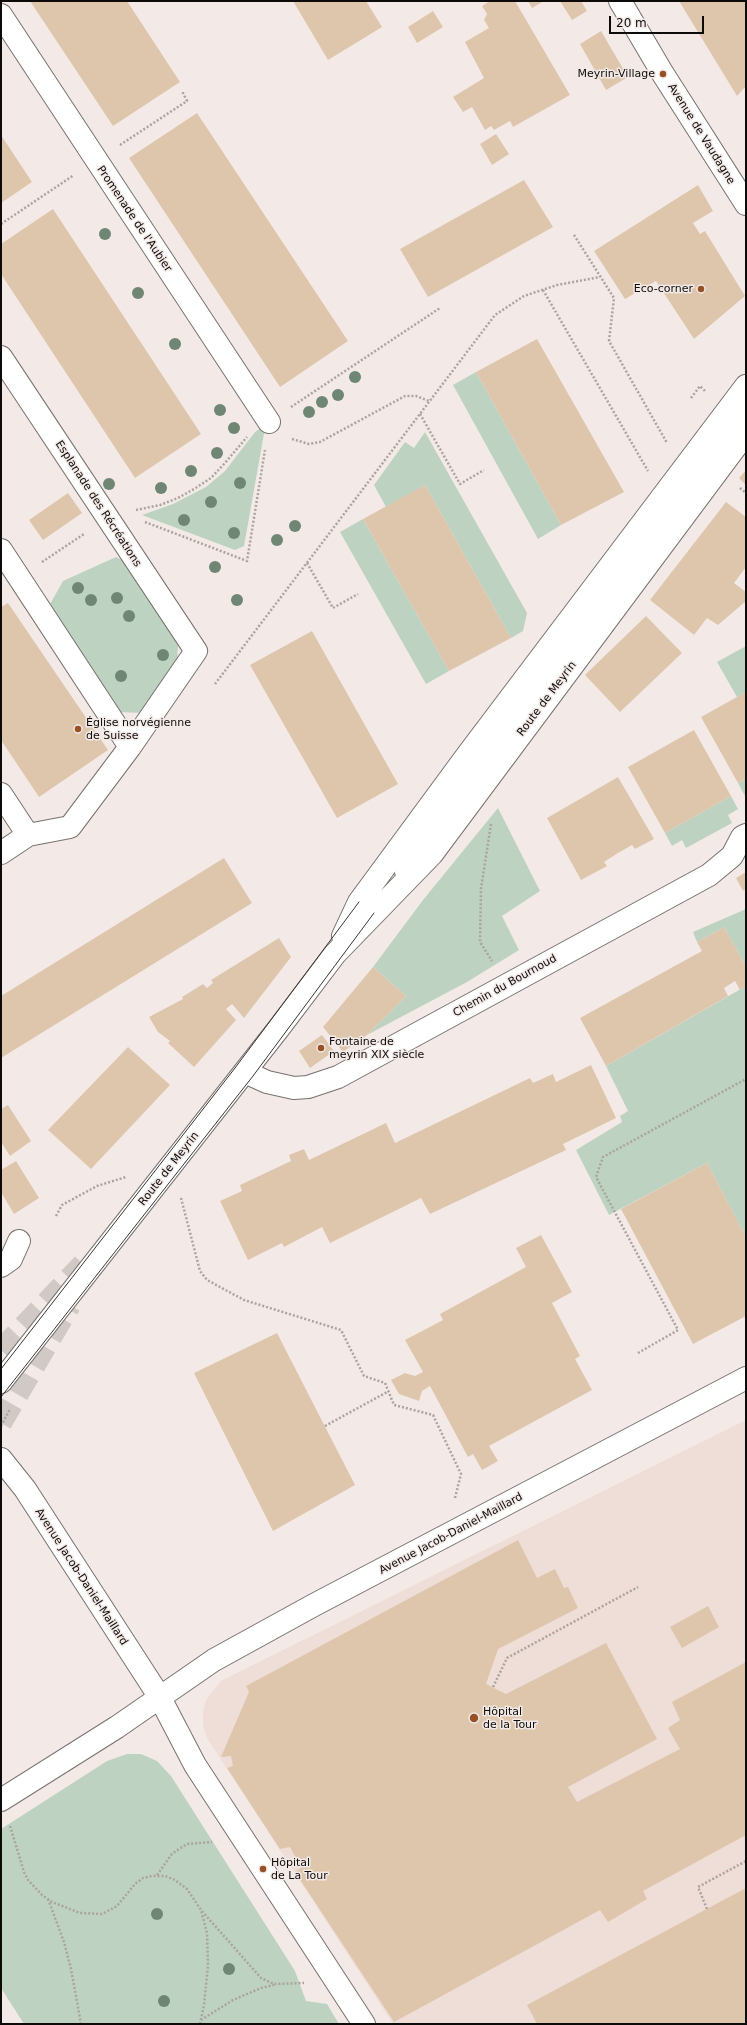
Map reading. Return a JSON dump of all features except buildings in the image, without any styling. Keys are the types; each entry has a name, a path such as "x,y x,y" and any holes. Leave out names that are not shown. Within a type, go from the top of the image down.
{"street":[{"name":"Avenue de Vaudagne","path":"620,1 663,74 746,204"},
{"name":"Promenade de l'Aubier","path":"1,15 269,422"},
{"name":"Esplanade des Récréations","path":"1,357 112,515 196,651 130,747"},
{"path":"367,908 468,754 746,386"},
{"name":"Route de Meyrin","path":"1,1382 245,1072 335,954 367,908 432,854 746,433"},
{"path":"1,550 130,747 70,827 28,835 1,852"},
{"path":"1,794 28,835"},
{"name":"Chemin du Bournoud","path":"245,1072 279,1086 294,1088 308,1087 338,1077 709,875 732,856 742,837 746,835"},
{"path":"1,1266 11,1259 19,1241"},
{"name":"Avenue Jacob-Daniel-Maillard","path":"5,1810 159,1696 214,1660 746,1378"},
{"name":"Avenue Jacob-Daniel-Maillard","path":"1,1459 24,1489 159,1696 195,1765 364,2024"}],"lane":[{"path":"367,908 746,409"}],"path":[{"path":"574,234 614,298 609,341 668,444"},
{"path":"215,684 495,315 524,296 557,285 600,277"},
{"path":"543,290 652,478"},
{"path":"19,578 112,515 144,510 178,498 194,489 211,478 253,429 261,424 269,422 440,308"},
{"path":"691,398 700,386 707,391 702,397"},
{"path":"269,422 287,437 309,444 320,442 405,396 416,396 430,401"},
{"path":"420,414 460,484 484,470"},
{"path":"112,515 247,561 269,422"},
{"path":"307,563 333,608 358,594"},
{"path":"492,817 481,889 480,942 494,964"},
{"path":"638,1353 678,1330 596,1177 603,1157 746,1079"},
{"path":"56,1216 62,1205 96,1186 127,1177"},
{"path":"180,1194 200,1271 207,1280 244,1300 341,1330 364,1376 385,1383 394,1405 433,1415 462,1474 454,1501"},
{"path":"325,1426 389,1391"},
{"path":"493,1687 507,1658 638,1587"},
{"path":"5,1810 24,1872 36,1889 47,1898 80,1913 102,1914 117,1906 139,1881 157,1875 175,1880 186,1889 201,1910 261,1978 274,1984"},
{"path":"157,1875 172,1854 187,1844 218,1842"},
{"path":"707,1909 698,1887 746,1861"},
{"path":"47,1898 64,1942 81,2024"},
{"path":"200,2024 208,1965 207,1933 201,1910"},
{"path":"201,2020 239,1998 274,1984 310,1983"}],"shaded area":[{"name":"Hôpital de la Tour","path":"746,1420 746,2024 393,2024 207,1738 203,1725 203,1711 206,1700 221,1681"}],"green space":[{"path":"476,372 561,525 538,539 453,385"},
{"path":"263,426 265,428 244,546 235,550 142,515 173,504 206,487 225,471 255,432"},
{"path":"425,432 527,613 523,631 511,638 425,485 386,507 374,485 405,442 414,448"},
{"path":"363,519 449,671 426,684 340,532"},
{"path":"116,557 125,561 178,645 177,663 143,713 118,712 49,606 63,581"},
{"path":"746,646 746,692 737,697 717,662"},
{"path":"746,779 746,798 738,783"},
{"path":"731,796 738,809 728,815 732,823 686,848 682,840 672,846 665,833"},
{"path":"498,808 540,891 502,916 519,950 467,982 367,1035 406,996 373,967 423,900"},
{"path":"746,909 746,967 724,927 697,942 693,932"},
{"path":"746,986 746,1237 707,1163 609,1215 576,1150 622,1122 620,1116 628,1111 606,1066"},
{"path":"127,1754 141,1754 157,1761 171,1776 295,1971 306,2001 327,2004 339,2024 24,2024 1,1988 1,1829 107,1761"}],"tunnel":[{"path":"1,1350 83,1264"},
{"path":"1,1423 70,1305"}],"tram line":[{"path":"1,1369 235,1068 359,902"},
{"path":"1,1397 253,1076 374,913"}],"place":[{"name":"Meyrin-Village","path":"663,74"},
{"name":"Eco-corner","path":"701,289"},
{"name":"Église norvégienne de Suisse","path":"78,729"},
{"name":"Fontaine de meyrin XIX siècle","path":"321,1048"},
{"name":"Hôpital de la Tour","path":"474,1718"},
{"name":"Hôpital de La Tour","path":"263,1869"}]}
